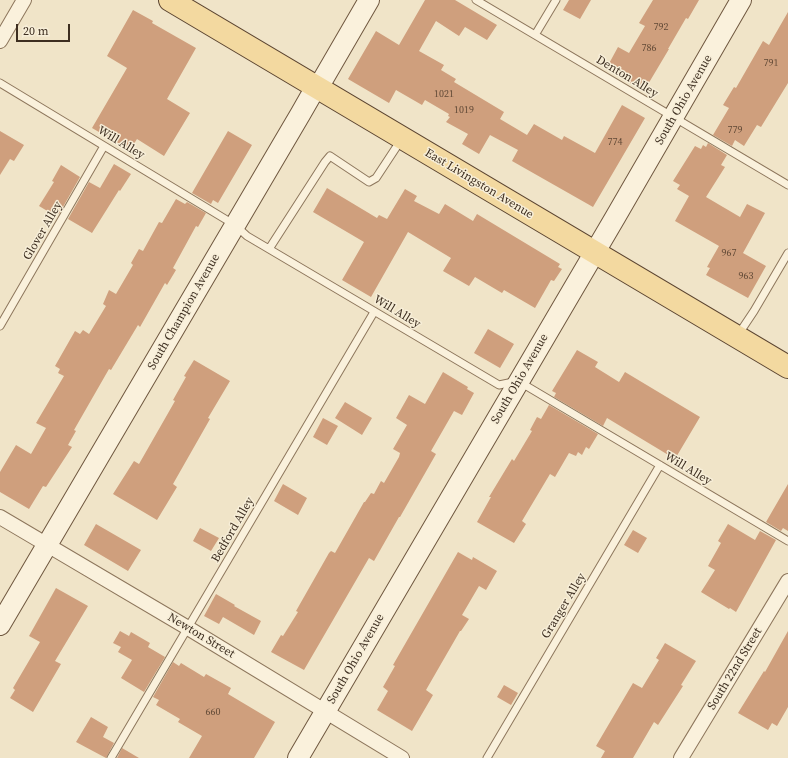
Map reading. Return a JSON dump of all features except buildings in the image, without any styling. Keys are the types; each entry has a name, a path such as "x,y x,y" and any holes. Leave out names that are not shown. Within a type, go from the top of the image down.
{"main road":[{"name":"East Livingston Avenue","path":"175,1 317,88 788,367"}],"street":[{"path":"0,41 24,0"},
{"name":"South Champion Avenue","path":"0,625 310,97 317,88 369,0"},
{"name":"South Ohio Avenue","path":"298,758 741,0"},
{"name":"Newton Street","path":"0,517 188,628 402,758"},
{"name":"South 22nd Street","path":"682,758 788,581"}],"lane":[{"name":"Denton Alley","path":"476,0 788,185"},
{"path":"535,35 556,0"},
{"name":"Will Alley","path":"0,83 236,224 247,236 499,386 518,381 788,541"},
{"path":"269,249 330,156 369,182 376,178 402,138"},
{"name":"Glover Alley","path":"0,326 104,146"},
{"path":"737,337 788,254"},
{"name":"Bedford Alley","path":"111,758 374,312"},
{"name":"Granger Alley","path":"487,758 660,465"}]}
